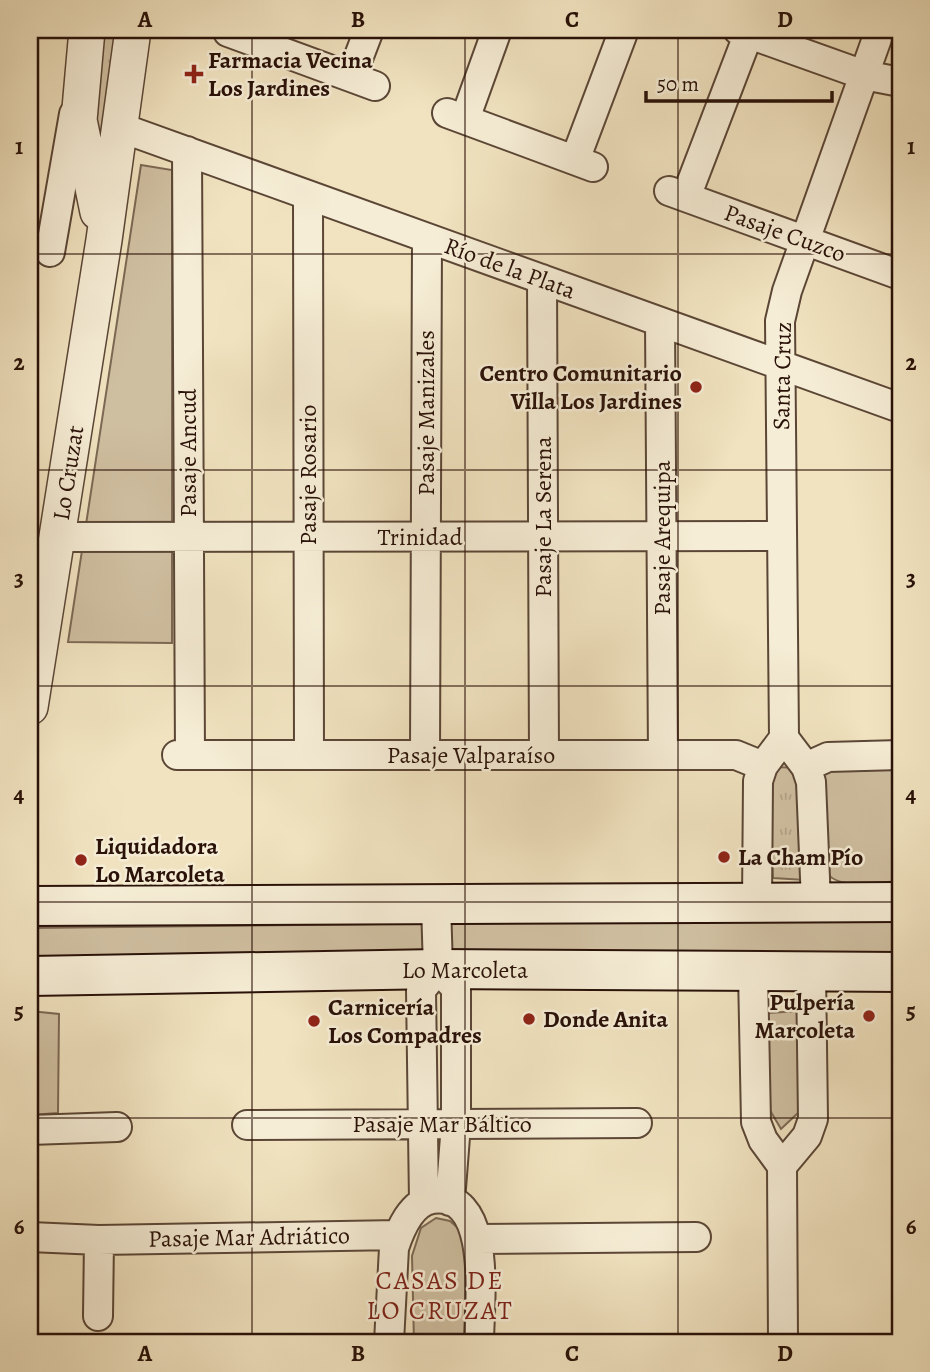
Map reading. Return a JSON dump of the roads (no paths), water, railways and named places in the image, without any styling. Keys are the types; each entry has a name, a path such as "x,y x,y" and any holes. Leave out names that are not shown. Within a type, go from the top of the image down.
{"main road":[{"path":"30,906 900,902"},
{"name":"Lo Marcoleta","path":"30,976 438,969 900,972"}],"street":[{"name":"Lo Cruzat","path":"30,707 59,537 133,30"},
{"path":"240,33 363,82 369,30"},
{"path":"497,30 455,116 584,164 624,30"},
{"name":"Santa Cruz","path":"784,738 780,365 783,305 880,30"},
{"path":"746,31 864,75 900,82"},
{"name":"Pasaje Cuzco","path":"746,31 678,194 900,275"},
{"name":"Lo Cruzat","path":"85,42 79,120 104,240"},
{"name":"Lo Cruzat","path":"50,252 85,42"},
{"name":"Río de la Plata","path":"120,127 900,408"},
{"name":"Pasaje Ancud","path":"183,755 188,537 187,151"},
{"name":"Pasaje Rosario","path":"307,195 309,755"},
{"name":"Pasaje Manizales","path":"425,755 427,239"},
{"name":"Pasaje La Serena","path":"542,279 544,754"},
{"name":"Pasaje Arequipa","path":"660,322 663,755"},
{"name":"Trinidad","path":"59,537 782,536"},
{"path":"757,903 756,796 763,766 784,738 806,767 813,801 816,902"},
{"name":"Pasaje Valparaíso","path":"183,755 736,755 763,766"},
{"path":"806,767 828,757 900,755"},
{"path":"436,904 438,969 421,990 425,1124 437,1201"},
{"path":"437,1201 456,1124 456,988 438,969"},
{"path":"753,972 756,1122 763,1140 782,1166 783,1342"},
{"path":"782,1166 807,1136 813,1119 811,972"},
{"name":"Pasaje Mar Báltico","path":"247,1125 637,1123"},
{"path":"30,1130 117,1126"},
{"path":"389,1342 394,1248 398,1236 410,1214 437,1201 465,1213 475,1227 478,1239 479,1342"},
{"name":"Pasaje Mar Adriático","path":"30,1237 99,1240 398,1236"},
{"path":"478,1239 696,1237"},
{"path":"98,1316 99,1240"}],"place":[{"name":"Farmacia Vecina Los Jardines","path":"194,74"},
{"name":"Centro Comunitario Villa Los Jardines","path":"696,387"},
{"name":"La Cham Pío","path":"724,857"},
{"name":"Liquidadora Lo Marcoleta","path":"81,860"},
{"name":"Pulpería Marcoleta","path":"869,1016"},
{"name":"Donde Anita","path":"529,1019"},
{"name":"Carnicería Los Compadres","path":"314,1021"}],"district":[{"name":"CASAS DE LO CRUZAT","path":"440,1295"}]}
